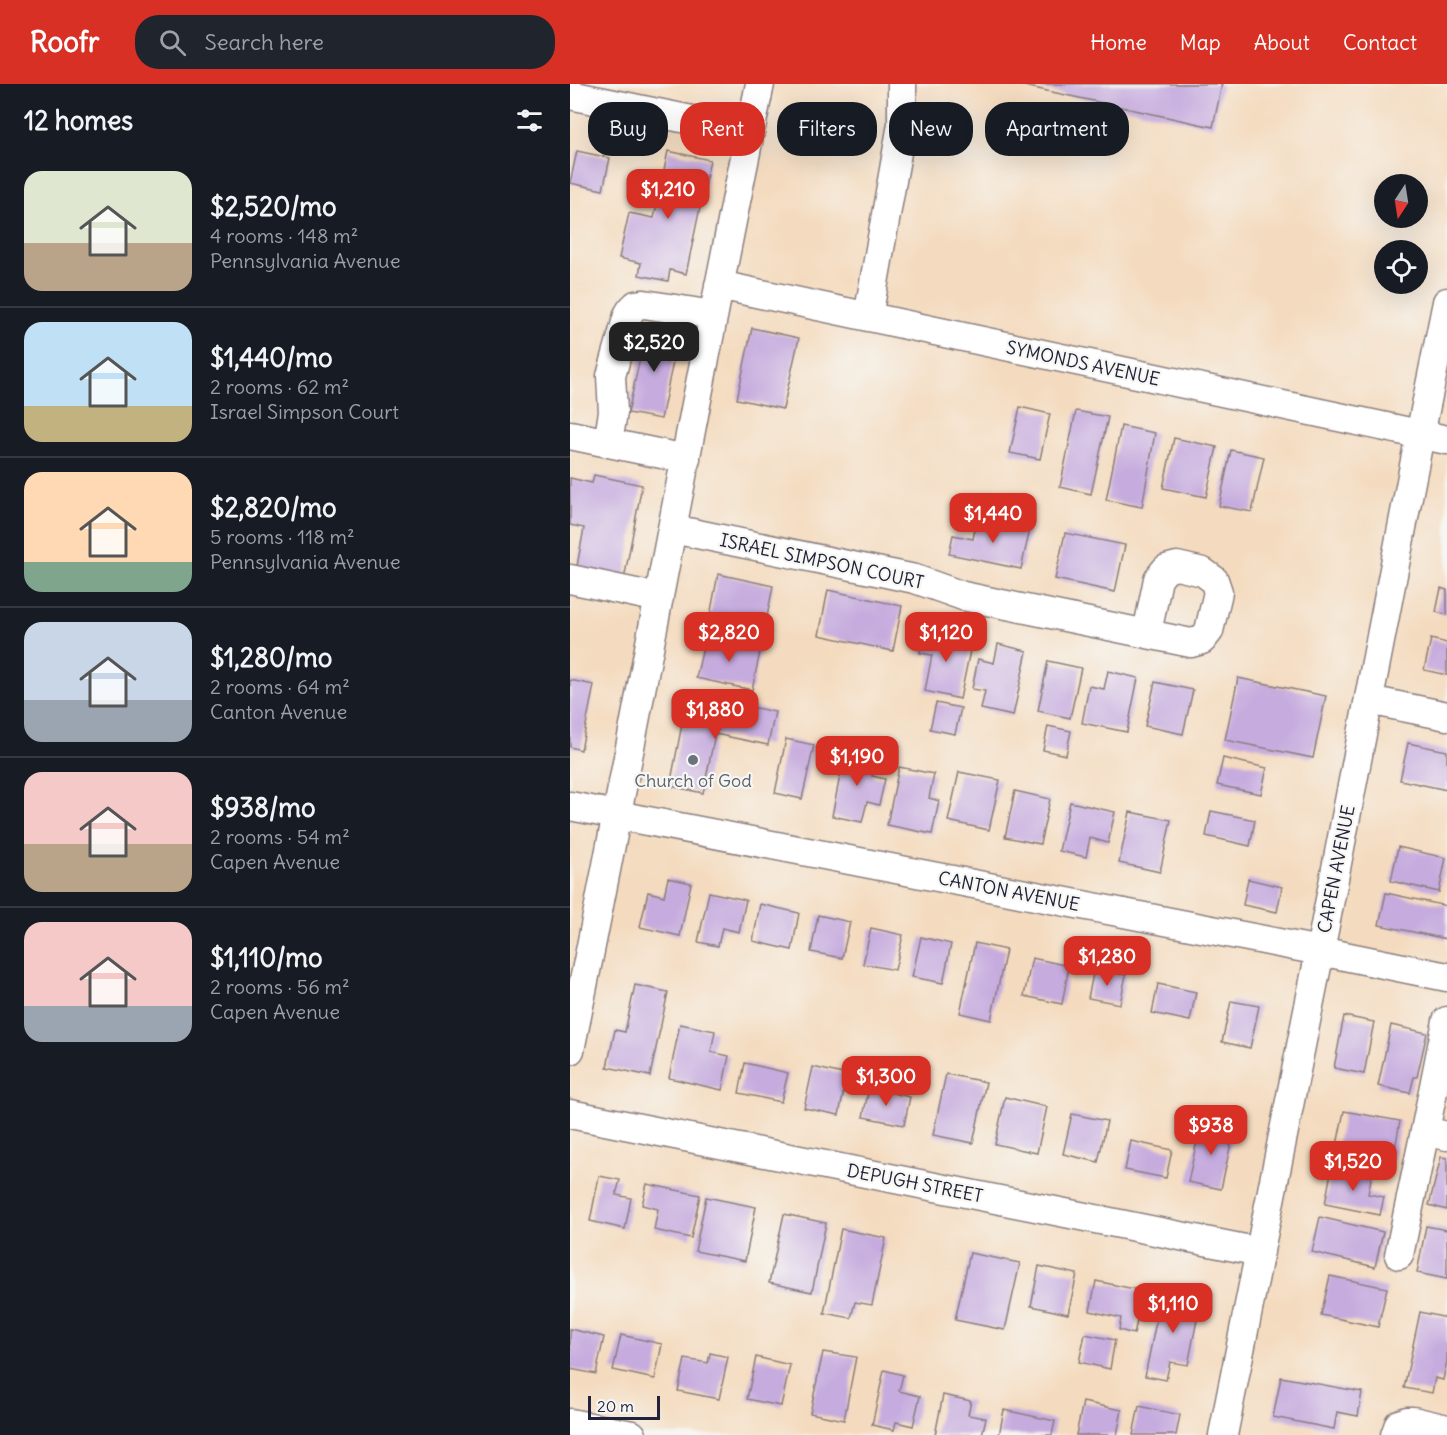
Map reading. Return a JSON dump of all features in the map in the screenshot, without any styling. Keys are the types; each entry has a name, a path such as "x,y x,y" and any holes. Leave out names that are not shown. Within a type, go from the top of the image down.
{"street":[{"path":"756,102 760,84"},
{"path":"868,317 902,124 902,84"},
{"path":"570,95 680,118"},
{"path":"570,1050 578,972 618,815 745,156"},
{"name":"SYMONDS AVENUE","path":"719,285 1447,440"},
{"name":"CAPEN AVENUE","path":"1223,1435 1447,302"},
{"path":"608,443 614,412 611,376 624,325 631,310 636,305 644,304 713,315"},
{"path":"570,435 686,459"},
{"name":"ISRAEL SIMPSON COURT","path":"673,529 915,579 963,596 1147,633"},
{"path":"570,579 659,598"},
{"path":"1369,700 1447,716"},
{"name":"CANTON AVENUE","path":"570,806 1447,977"},
{"path":"1399,1255 1436,1134 1447,1021"},
{"name":"DEPUGH STREET","path":"570,1114 1260,1252"},
{"path":"1395,1435 1399,1424 1407,1421 1447,1429"},
{"path":"570,1423 632,1435"}],"building":[{"path":"1015,84 1222,84 1213,127 1129,109 1129,102 1098,102"},
{"path":"577,151 588,153 588,156 610,158 603,190 570,183"},
{"path":"668,151 680,154 680,156 710,160 686,274 670,270 668,281 639,275 641,263 619,258 629,213 654,218"},
{"path":"647,326 679,333 661,419 628,413"},
{"path":"752,328 799,338 783,409 737,399"},
{"path":"1020,407 1050,414 1040,459 1010,453"},
{"path":"1076,411 1108,417 1091,494 1060,487"},
{"path":"1121,426 1155,433 1142,507 1106,500"},
{"path":"1174,438 1217,447 1206,497 1163,488"},
{"path":"1231,450 1264,457 1252,512 1219,506"},
{"path":"594,475 642,485 624,580 576,572 584,528 570,525 570,478 592,483"},
{"path":"977,518 1030,529 1021,569 949,554 953,535 973,539"},
{"path":"1065,533 1125,545 1115,592 1055,579"},
{"path":"718,574 773,586 765,627 710,616"},
{"path":"1441,588 1447,590 1447,615 1436,612"},
{"path":"828,590 902,606 893,651 819,635"},
{"path":"925,630 972,641 960,699 925,691 932,655 920,653"},
{"path":"706,635 761,647 752,690 696,678"},
{"path":"1431,639 1447,643 1447,675 1424,670"},
{"path":"998,644 1027,651 1013,716 981,709 985,691 972,689 978,659 994,663"},
{"path":"1048,661 1081,668 1070,718 1038,711"},
{"path":"1108,671 1138,678 1127,732 1082,723 1089,686 1104,689"},
{"path":"1238,678 1326,696 1313,758 1225,740"},
{"path":"570,680 594,685 581,750 570,747"},
{"path":"1155,682 1193,690 1183,734 1145,726"},
{"path":"718,700 775,712 768,745 715,734 703,793 670,786 684,714 714,721"},
{"path":"936,703 961,708 955,734 930,729"},
{"path":"1048,726 1071,731 1066,755 1043,750"},
{"path":"786,739 814,745 802,799 775,793"},
{"path":"1408,743 1447,751 1447,790 1400,780"},
{"path":"845,751 876,758 872,776 885,779 879,805 867,802 862,822 832,816"},
{"path":"1223,758 1267,768 1261,794 1217,785"},
{"path":"899,767 934,774 929,798 939,801 932,834 887,825"},
{"path":"959,772 1000,780 989,830 948,821"},
{"path":"1015,791 1050,799 1040,844 1005,837"},
{"path":"1070,802 1115,812 1108,843 1090,838 1086,857 1059,851"},
{"path":"1211,811 1255,820 1250,846 1206,836"},
{"path":"1130,812 1171,820 1160,872 1119,863"},
{"path":"1398,847 1446,858 1439,892 1391,881"},
{"path":"668,878 691,883 680,936 640,927 648,892 664,896"},
{"path":"1248,879 1282,887 1277,912 1243,905"},
{"path":"709,892 746,900 739,932 722,928 718,946 698,942"},
{"path":"1386,893 1447,906 1447,939 1379,925"},
{"path":"760,904 799,913 792,950 753,941"},
{"path":"818,915 850,922 842,958 811,952"},
{"path":"871,928 903,935 895,970 863,964"},
{"path":"921,937 951,944 943,983 912,977"},
{"path":"975,943 1006,950 991,1020 960,1013"},
{"path":"1032,958 1069,966 1062,1004 1024,996"},
{"path":"1094,969 1126,975 1120,1004 1088,998"},
{"path":"1158,984 1196,992 1190,1021 1152,1013"},
{"path":"635,985 668,992 650,1076 607,1067 615,1030 625,1032"},
{"path":"1231,1001 1259,1006 1250,1048 1222,1042"},
{"path":"1344,1016 1374,1022 1364,1074 1334,1068"},
{"path":"680,1024 715,1031 711,1052 729,1056 722,1090 669,1078"},
{"path":"1391,1025 1427,1033 1417,1077 1414,1077 1410,1093 1378,1086"},
{"path":"745,1063 788,1073 781,1102 739,1093"},
{"path":"813,1067 847,1075 839,1115 804,1108"},
{"path":"946,1074 986,1082 973,1143 933,1135"},
{"path":"869,1088 910,1097 904,1125 863,1117"},
{"path":"1005,1097 1047,1107 1037,1153 995,1144"},
{"path":"1344,1111 1400,1121 1393,1160 1336,1150"},
{"path":"1072,1114 1107,1121 1098,1162 1063,1154"},
{"path":"1201,1122 1234,1129 1221,1189 1188,1182"},
{"path":"1131,1141 1172,1150 1166,1178 1125,1170"},
{"path":"1441,1157 1447,1158 1447,1210 1429,1205"},
{"path":"1332,1167 1372,1174 1368,1194 1384,1197 1380,1215 1325,1204"},
{"path":"599,1176 620,1180 616,1195 631,1198 625,1229 590,1221"},
{"path":"647,1184 700,1195 691,1238 654,1230 658,1209 642,1205"},
{"path":"706,1197 756,1207 745,1261 695,1251"},
{"path":"784,1214 826,1223 812,1292 769,1283"},
{"path":"1320,1217 1383,1232 1375,1267 1312,1252"},
{"path":"1426,1226 1447,1230 1447,1279 1417,1273"},
{"path":"841,1229 886,1238 872,1305 855,1302 851,1318 824,1313"},
{"path":"970,1253 1020,1263 1005,1330 955,1320"},
{"path":"1039,1266 1077,1274 1068,1314 1031,1306"},
{"path":"1330,1276 1387,1288 1378,1327 1321,1315"},
{"path":"1096,1281 1144,1291 1134,1334 1119,1330 1121,1318 1090,1311"},
{"path":"1162,1292 1201,1300 1188,1365 1170,1362 1166,1380 1145,1376"},
{"path":"1420,1312 1447,1318 1447,1361 1443,1380 1435,1378 1432,1393 1404,1388"},
{"path":"570,1329 604,1337 596,1374 570,1369"},
{"path":"1085,1334 1115,1340 1110,1369 1079,1362"},
{"path":"621,1335 662,1344 655,1379 613,1370"},
{"path":"823,1352 856,1357 844,1420 810,1413"},
{"path":"710,1353 728,1357 719,1399 678,1391 685,1359 708,1363"},
{"path":"756,1357 790,1365 781,1406 747,1399"},
{"path":"884,1370 903,1375 899,1391 920,1396 913,1426 896,1422 894,1430 872,1425"},
{"path":"1281,1377 1362,1392 1358,1416 1337,1412 1334,1429 1273,1417"},
{"path":"943,1395 971,1401 968,1415 986,1418 982,1435 935,1435"},
{"path":"1083,1402 1122,1410 1117,1435 1076,1435"},
{"path":"1139,1406 1180,1415 1176,1435 1133,1435"},
{"path":"1004,1410 1055,1421 1052,1435 999,1435"}],"place":[{"name":"Church of God","path":"693,760"}]}
